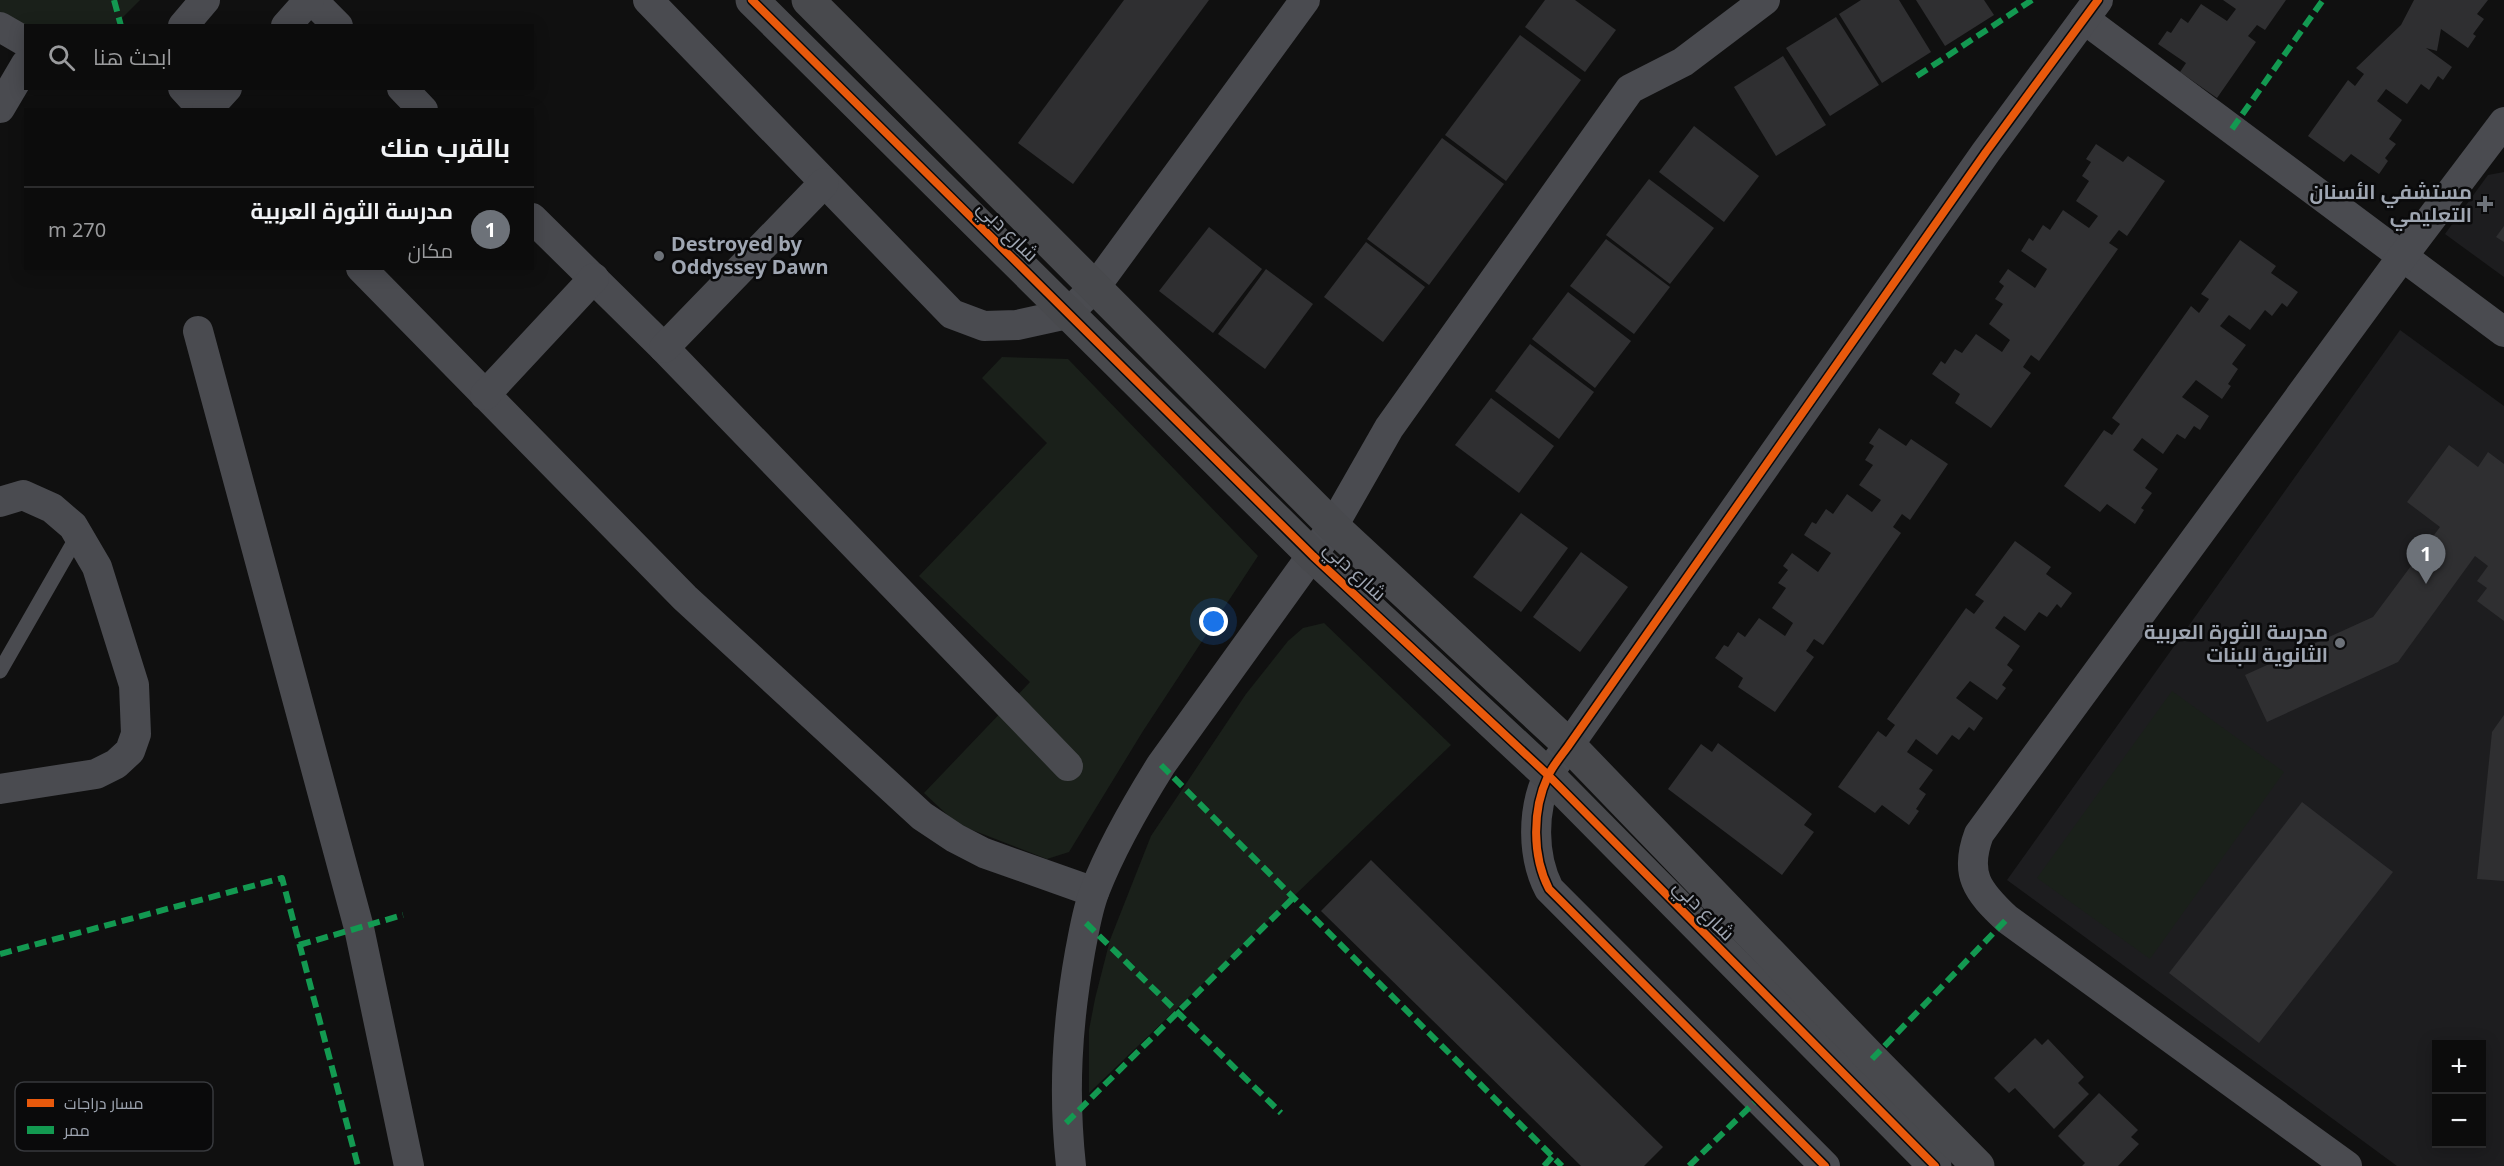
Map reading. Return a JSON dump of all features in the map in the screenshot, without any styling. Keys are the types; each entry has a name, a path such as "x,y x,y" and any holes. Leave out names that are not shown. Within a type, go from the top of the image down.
{"street":[{"path":"185,24 206,0"},
{"path":"288,24 311,0 336,24"},
{"path":"648,0 952,314 984,326 1017,325 1067,314 1096,286 1305,0"},
{"name":"شارع دبي","path":"752,0 1313,556 1548,775 1935,1166"},
{"name":"شارع دبي","path":"808,0 1334,526 1569,745 1978,1166"},
{"path":"1071,1166 1066,1123 1066,1054 1073,991 1094,892 1136,806 1161,765 1334,526 1389,428 1630,89 1683,62 1760,1"},
{"path":"1825,1166 1549,889 1541,874 1536,837 1538,816 1548,775 1979,162 2091,9 2402,257 2504,332"},
{"path":"0,27 24,41"},
{"path":"0,108 24,67"},
{"path":"185,90 203,108"},
{"path":"207,108 225,90"},
{"path":"404,90 421,108"},
{"path":"2347,1166 2007,919 1981,892 1973,873 1972,853 1979,834 2402,257 2504,122"},
{"path":"664,348 824,183"},
{"path":"534,220 664,348 1068,766"},
{"path":"363,270 685,598 922,816 955,838 984,853 1094,892"},
{"path":"485,395 594,278"},
{"path":"198,331 359,928 409,1166"},
{"path":"0,502 23,495 52,508 73,526 97,567 134,686 136,734 130,751 116,764 96,774 0,789"}],"lane":[{"path":"0,671 78,536"}],"shaded area":[{"path":"0,0 140,0 116,24 24,25 0,15"},
{"name":"مستشفي الأسنان التعليمي","path":"2504,172 2504,277 2445,234 2488,175"},
{"name":"مدرسة الثورة العربية الثانوية للبنات","path":"2400,330 2504,406 2504,1166 2397,1166 2007,880"},
{"path":"1002,357 1068,359 1258,556 1143,731 1069,852 1047,859 957,824 924,793 1030,682 919,576 1047,443 982,378"},
{"path":"1324,623 1451,745 1089,1093 1089,1030 1095,999 1110,940 1151,836 1246,694 1288,641 1303,628"},
{"path":"2172,691 2284,772 2150,959 2037,878"}],"building":[{"path":"1124,0 1209,0 1073,184 1018,143"},
{"path":"1545,0 1575,0 1616,30 1585,72 1525,27"},
{"path":"1861,0 1899,0 1931,52 1882,83 1839,14"},
{"path":"1916,0 1984,0 1994,15 1945,46"},
{"path":"2223,0 2286,0 2265,30 2257,25 2248,36 2256,42 2217,98 2180,72 2186,63 2158,44 2167,31 2171,33 2181,18 2188,23 2201,4 2227,21 2236,9"},
{"path":"2414,0 2488,0 2477,14 2484,19 2473,34 2476,36 2468,48 2441,29 2437,51 2426,48 2452,67 2443,80 2438,76 2429,90 2421,84 2407,104 2386,89 2377,101 2402,120 2389,139 2396,144 2385,158 2388,161 2379,174 2351,154 2344,162 2308,136 2348,80 2355,86 2364,74 2356,68 2401,25"},
{"path":"1836,17 1879,85 1830,116 1786,48"},
{"path":"1520,35 1581,80 1506,181 1445,135"},
{"path":"1783,56 1826,125 1776,156 1734,87"},
{"path":"1694,126 1759,176 1724,222 1659,172"},
{"path":"1442,138 1504,184 1429,285 1367,239"},
{"path":"2096,144 2123,162 2128,156 2165,181 2127,236 2119,230 2109,243 2118,249 2039,361 2031,355 2023,367 2031,373 1991,428 1955,403 1960,394 1932,374 1941,361 1945,364 1955,349 1962,353 1976,334 2002,352 2010,340 1989,324 2003,304 1995,299 2004,286 1999,282 2008,269 2035,288 2047,269 2021,251 2029,238 2033,241 2043,225 2050,230 2063,210 2089,228 2098,216 2076,201 2089,181 2082,176 2091,162 2086,159"},
{"path":"1649,179 1714,228 1670,284 1606,235"},
{"path":"2504,226 2504,242 2496,237"},
{"path":"1209,227 1262,269 1213,333 1159,291"},
{"path":"1606,239 1670,287 1634,334 1570,286"},
{"path":"2240,240 2276,266 2271,273 2298,292 2287,307 2282,303 2272,316 2265,310 2250,330 2229,315 2220,326 2246,345 2232,364 2238,369 2228,384 2231,386 2222,399 2196,380 2182,397 2209,416 2200,430 2194,426 2185,439 2177,434 2163,454 2142,438 2133,450 2158,469 2145,488 2152,493 2141,508 2144,510 2135,524 2107,504 2100,512 2064,486 2104,430 2112,435 2120,424 2112,418 2191,306 2199,313 2209,299 2201,294"},
{"path":"1366,242 1425,287 1383,342 1324,297"},
{"path":"1266,269 1313,304 1265,369 1218,334"},
{"path":"1568,292 1631,341 1595,388 1532,339"},
{"path":"1530,344 1594,392 1559,439 1495,391"},
{"path":"1491,398 1554,446 1519,493 1455,445"},
{"path":"1879,428 1906,446 1911,439 1948,464 1910,520 1902,514 1893,527 1901,533 1823,645 1814,639 1806,651 1814,657 1775,712 1738,687 1743,678 1715,658 1724,645 1728,647 1738,632 1745,637 1759,618 1785,636 1793,623 1772,608 1786,588 1778,583 1788,570 1783,566 1792,553 1818,572 1831,553 1804,535 1812,522 1816,524 1826,509 1833,514 1847,494 1872,512 1881,500 1859,485 1873,465 1865,460 1874,446 1869,443"},
{"path":"2449,445 2478,467 2488,452 2504,464 2504,621 2477,601 2487,588 2477,581 2488,566 2475,556 2398,662 2267,722 2245,675 2373,617 2440,527 2407,502"},
{"path":"1521,513 1568,548 1521,612 1473,577"},
{"path":"2015,541 2051,567 2046,574 2072,593 2061,608 2057,604 2047,617 2039,612 2025,631 2004,616 1995,628 2020,646 2007,665 2013,670 2002,685 2006,688 1997,700 1970,681 1956,698 1983,718 1974,731 1969,727 1959,740 1952,735 1937,755 1916,739 1907,752 1933,770 1919,789 1926,794 1916,809 1919,811 1909,825 1882,805 1875,813 1838,787 1878,731 1886,737 1895,725 1887,719 1966,608 1974,614 1984,601 1975,595"},
{"path":"1581,552 1628,587 1580,652 1533,617"},
{"path":"2504,715 2504,881 2477,879 2492,732"},
{"path":"1718,743 1812,814 1804,825 1814,832 1782,875 1668,789 1701,744 1712,752"},
{"path":"2302,802 2393,872 2259,1043 2169,973"},
{"path":"1371,860 1663,1147 1644,1166 1581,1166 1321,911"},
{"path":"2035,1038 2042,1045 2048,1039 2084,1077 2078,1083 2089,1094 2054,1129 2015,1088 2009,1093 1994,1078"},
{"path":"2099,1093 2138,1130 2131,1137 2139,1144 2118,1166 2082,1166 2085,1163 2058,1136"}],"marked path":[{"path":"114,0 120,24"},
{"path":"1917,76 2032,0"},
{"path":"2232,129 2323,0"},
{"path":"1161,765 1562,1166"},
{"path":"0,954 282,878 358,1166"},
{"path":"1066,1123 1294,897"},
{"path":"299,945 403,915"},
{"path":"1872,1059 2007,919"},
{"path":"1086,923 1281,1113"},
{"path":"1689,1166 1758,1099"},
{"path":"1544,1166 1552,1157"}],"cycle path":[{"path":"752,0 1313,556 1548,775 1935,1166"},
{"path":"1825,1166 1549,889 1543,876 1537,848 1539,803 1548,776 1555,764 1986,152 2098,0"}],"place":[{"name":"مستشفي الأسنان التعليمي","path":"2485,204"},
{"name":"Destroyed by Oddyssey Dawn","path":"659,256"},
{"name":"مدرسة الثورة العربية","path":"2426,584"},
{"name":"مدرسة الثورة العربية الثانوية للبنات","path":"2340,643"}]}
